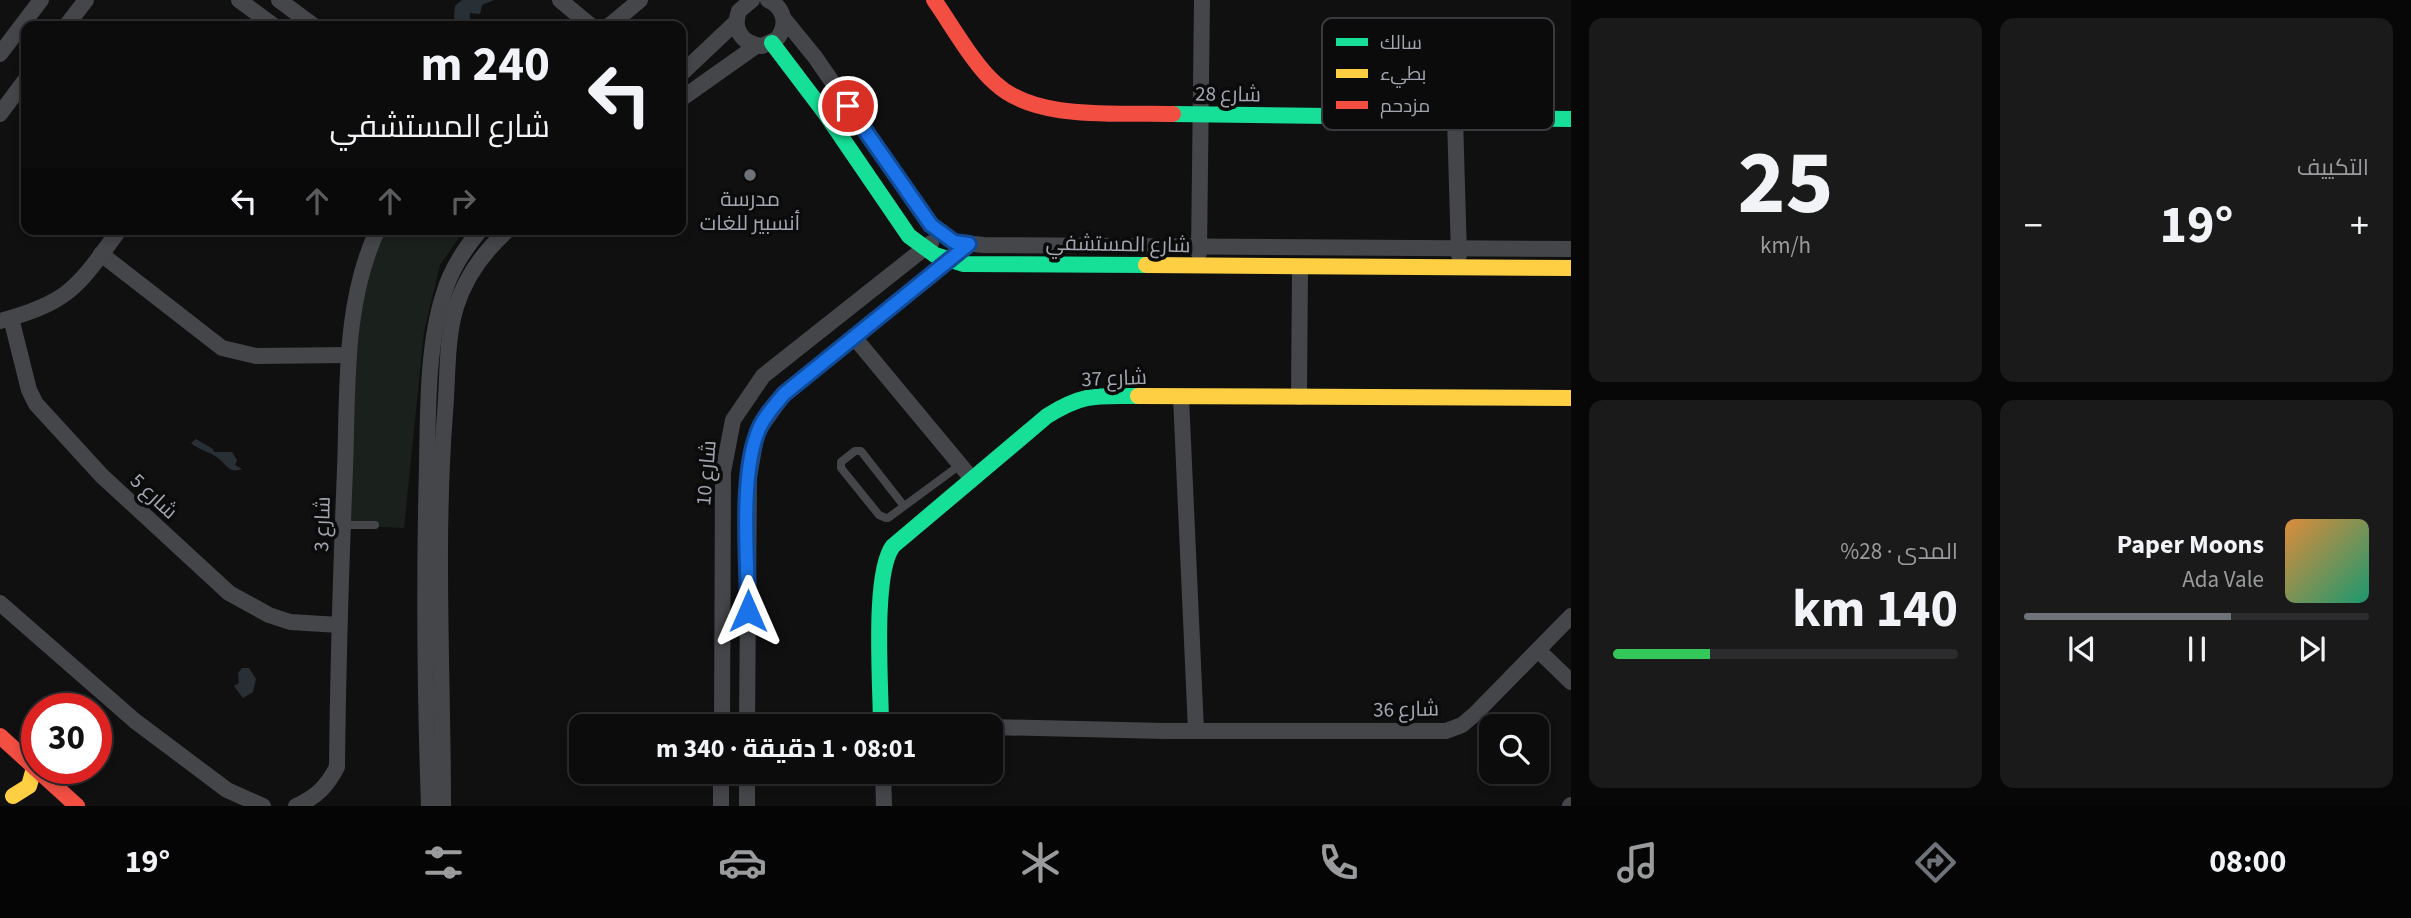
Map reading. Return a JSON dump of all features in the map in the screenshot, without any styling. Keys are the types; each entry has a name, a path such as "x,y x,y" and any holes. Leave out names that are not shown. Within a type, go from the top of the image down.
{"street":[{"path":"25,21 41,0"},
{"path":"70,21 86,0"},
{"path":"239,0 266,21"},
{"path":"560,0 585,21"},
{"path":"615,21 640,0"},
{"name":"شارع 28","path":"934,0 994,83 1026,103 1053,110 1322,117"},
{"path":"1199,266 1202,0"},
{"path":"686,69 736,22 739,10 750,1"},
{"path":"276,21 286,2 308,21"},
{"path":"686,96 783,30 776,6"},
{"path":"776,6 941,235"},
{"path":"736,22 744,40 764,44"},
{"path":"0,54 21,26"},
{"name":"شارع المستشفي","path":"764,44 825,113 909,236 923,249 948,261 964,264 1571,268"},
{"path":"0,114 21,86"},
{"path":"1455,130 1459,268"},
{"path":"6,320 71,293 115,235"},
{"name":"شارع 3","path":"296,806 313,798 328,784 337,766 339,625 349,355 364,260 375,235"},
{"path":"443,806 428,427 439,312 451,274 477,235"},
{"path":"429,806 433,542 456,309 462,290 482,256 503,235"},
{"name":"شارع المستشفي","path":"941,235 969,244 1571,249"},
{"name":"شارع 10","path":"722,714 723,472 733,420 746,397 763,376 941,235"},
{"name":"شارع 10","path":"747,714 751,454 757,432 784,394 969,244"},
{"path":"101,254 222,348 256,356 349,355"},
{"path":"1299,397 1300,267"},
{"path":"849,308 860,333 972,479"},
{"name":"شارع 5","path":"6,320 36,404 102,476 169,538 248,606 290,622 339,625"},
{"path":"818,333 835,353"},
{"name":"شارع 37","path":"881,714 881,579 886,555 893,546 1046,416 1073,400 1088,396 1571,398"},
{"path":"1181,397 1196,730"},
{"path":"0,603 135,721 228,790 263,806"},
{"name":"شارع 36","path":"1003,727 1446,732 1462,725 1475,714 1571,616"},
{"path":"1538,650 1571,682"},
{"path":"0,736 21,756"},
{"path":"0,785 18,801 30,784"},
{"path":"52,784 76,806"},
{"path":"721,806 722,784"},
{"path":"747,784 747,806"},
{"path":"883,784 884,806"},
{"path":"64,806 76,806"}],"lane":[{"path":"904,506 861,451 841,462 841,468 881,517 888,518 960,465"},
{"path":"343,525 375,525"}],"shaded area":[{"path":"462,0 494,0 482,5 480,14 470,13 470,21 458,21 454,18 455,6"},
{"path":"377,235 461,235 440,265 424,332 404,528 343,525 349,355"},
{"path":"196,439 214,452 232,452 237,460 235,465 242,469 229,468 218,458 191,443"},
{"path":"242,668 249,668 256,679 253,692 243,698 234,686 239,683 238,673"}],"traffic: fast":[{"path":"772,43 825,113 909,236 935,255 964,264 1146,265"},
{"path":"1173,114 1322,116"},
{"path":"1554,119 1571,119"},
{"path":"881,714 880,605 886,560 893,546 1047,416 1071,403 1091,397 1138,396"}],"traffic: slow":[{"path":"1146,265 1571,268"},
{"path":"1138,396 1571,398"},
{"path":"13,796 30,784"}],"traffic: jam":[{"path":"934,0 979,66 995,83 1012,95 1033,104 1079,112 1173,114"},
{"path":"0,736 77,806"}],"place":[{"name":"مدرسة أنسبير للغات","path":"750,175"}],"route":[{"path":"748,611 751,454 757,432 769,412 784,394 969,244 954,242 931,225 848,106"}]}
